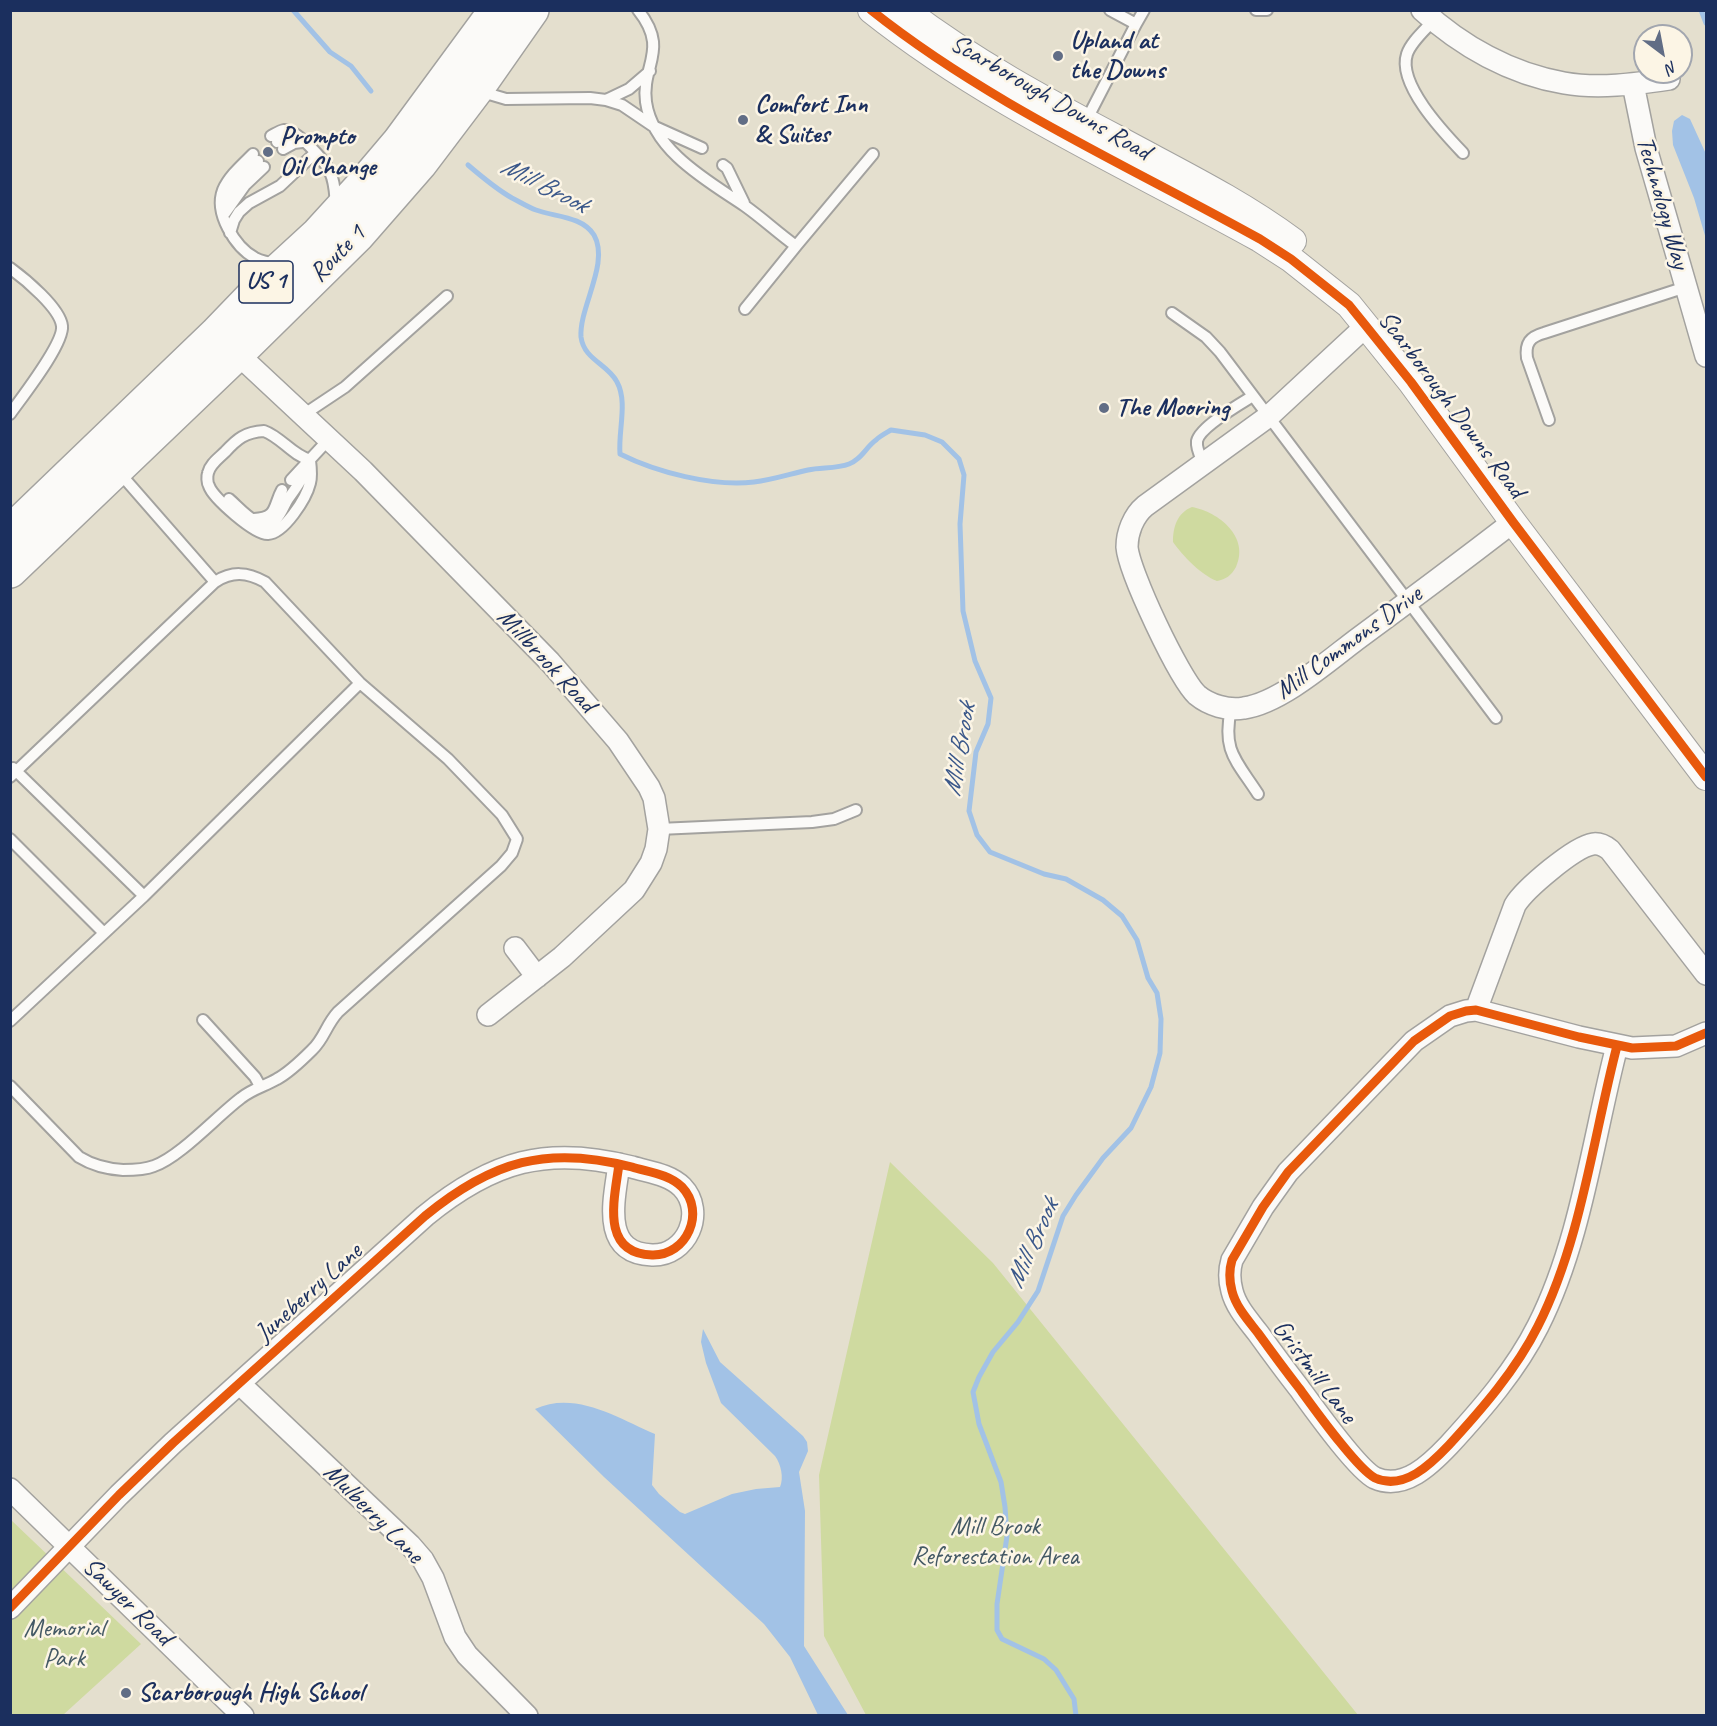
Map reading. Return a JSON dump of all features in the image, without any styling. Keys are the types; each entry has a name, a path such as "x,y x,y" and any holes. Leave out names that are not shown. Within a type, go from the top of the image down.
{"main road":[{"name":"Route 1","path":"10,571 116,469 227,344 284,265 336,214 399,142 496,10"},
{"name":"Route 1","path":"10,532 227,344 358,235 420,164 532,10"}],"street":[{"name":"Scarborough Downs Road","path":"871,10 901,34 954,70 1021,111 1081,131 1231,200 1282,232 1318,260 1336,278 1342,286 1349,305 1411,382 1707,777"},
{"name":"Scarborough Downs Road","path":"905,10 1081,131"},
{"path":"1428,16 1454,37 1486,56 1541,77 1564,83 1589,85 1633,84"},
{"name":"Technology Way","path":"1633,84 1646,148 1707,356"},
{"path":"1231,709 1206,701 1194,692 1183,677 1137,580 1127,548 1131,525 1141,509 1269,416 1366,326"},
{"name":"Millbrook Road","path":"227,344 421,529 550,662 618,741 649,787 657,808 659,829 651,862 634,890 604,920 488,1015"},
{"name":"Mill Commons Drive","path":"1231,709 1253,707 1277,696 1514,522"},
{"path":"1476,1010 1515,905 1520,898 1528,887 1581,848 1595,844 1610,850 1707,974"},
{"path":"515,948 537,977"},
{"name":"Gristmill Lane","path":"1617,1046 1604,1095 1584,1191 1562,1268 1538,1326 1522,1355 1483,1407 1429,1466 1407,1478 1382,1480 1374,1477 1353,1457 1240,1309 1231,1290 1229,1270 1238,1246 1280,1183 1414,1041 1450,1016 1476,1010 1617,1046 1645,1049 1676,1046 1707,1033"},
{"name":"Juneberry Lane","path":"10,1608 173,1443 425,1216 447,1198 470,1184 493,1172 520,1163 544,1158 574,1156 619,1164 671,1179 686,1192 692,1204 692,1224 686,1238 674,1249 658,1255 645,1254 627,1246 619,1237 613,1220 619,1164"},
{"name":"Mulberry Lane","path":"240,1384 423,1560 434,1578 455,1637 467,1655 527,1716"},
{"name":"Sawyer Road","path":"10,1489 243,1716"}],"lane":[{"path":"638,10 649,25 652,38 653,58 646,104 653,126 687,165 707,183 746,207 795,246"},
{"path":"1110,10 1136,24"},
{"path":"1081,131 1144,10"},
{"path":"1256,10 1267,10"},
{"path":"1428,16 1408,51 1406,70 1408,78 1430,116 1463,153"},
{"path":"606,100 629,89 651,70"},
{"path":"476,90 506,99 590,98 606,100 622,105 653,126 702,148"},
{"path":"305,143 277,143 278,132 286,130 296,135 305,143 315,153 330,171 333,179 336,214"},
{"path":"230,233 239,212 249,203 280,186 315,153"},
{"path":"745,309 873,154"},
{"path":"223,216 245,185 258,161 235,172 224,190 221,203 223,216 230,233 255,258 284,265"},
{"path":"723,165 746,207"},
{"path":"10,268 23,277 56,312 61,320 62,331 41,370 10,414"},
{"path":"1549,420 1527,358 1526,347 1530,339 1686,287"},
{"path":"303,415 345,387 447,296"},
{"path":"1172,313 1213,343 1496,718"},
{"path":"1204,464 1197,448 1199,436 1213,423 1253,396"},
{"path":"256,432 269,433 293,453 310,460 310,484 304,497 282,528 275,532 265,534 248,526 213,494 208,485 208,472 211,465 238,438 256,432"},
{"path":"291,480 328,439"},
{"path":"211,465 214,484 252,519 263,524 274,521 298,487 310,460"},
{"path":"116,469 215,582"},
{"path":"252,519 261,519 270,515 276,508 282,490"},
{"path":"10,1086 86,1162 106,1168 125,1170 146,1169 166,1161 242,1098 260,1086 283,1076 314,1049 329,1022 338,1012 501,866 517,846 516,835 502,815 425,738 360,683 265,582 255,576 238,573 222,577 215,582 12,772 144,896"},
{"path":"10,1021 144,896 360,683"},
{"path":"1231,709 1228,725 1229,746 1258,794"},
{"path":"659,829 812,822 834,819 856,810"},
{"path":"10,839 104,932"},
{"path":"203,1020 255,1077 260,1086"}],"green space":[{"path":"1192,507 1221,520 1235,536 1239,546 1236,567 1230,575 1223,579 1217,581 1199,570 1173,542 1179,517"},
{"name":"Mill Brook Reforestation Area","path":"890,1162 993,1263 1358,1715 866,1715 824,1636 819,1475"},
{"name":"Memorial Park","path":"10,1519 141,1644 63,1715 11,1715"}],"water":[{"path":"1682,115 1690,119 1706,154 1706,239 1694,198 1673,145 1674,121"},
{"path":"703,1329 720,1362 807,1442 808,1451 799,1472 805,1511 804,1646 848,1715 818,1715 790,1657 764,1624 604,1477 535,1409 550,1404 581,1404 611,1414 655,1434 652,1485 659,1494 685,1514 732,1494 780,1487 781,1471 775,1456 721,1403 706,1363 701,1342"}],"waterway":[{"name":"Mill Brook","path":"293,10 330,52 351,66 371,91"},
{"path":"1701,10 1706,23"},
{"name":"Mill Brook","path":"468,165 512,198 536,210 583,224 594,235 598,246 598,259 584,312 581,337 591,357 613,376 620,390 622,398 620,454 650,467 685,477 721,482 754,482 849,464 872,443 891,430 925,435 942,442 959,459 964,475 960,524 963,611 975,661 991,698 988,724 976,752 969,811 977,835 990,852 1044,874 1066,879 1103,900 1122,916 1137,940 1148,978 1157,993 1161,1019 1160,1053 1151,1087 1131,1128 1103,1158 1063,1216 1038,1291 1018,1322 993,1352 973,1392 979,1424 1001,1482 1005,1507 1007,1536 997,1604 997,1630 1002,1639 1044,1659 1056,1670 1074,1699 1076,1716"}],"cycle path":[{"path":"871,10 916,44 1011,105 1260,239 1291,259 1349,305 1411,382 1513,522 1706,777"},
{"path":"1617,1046 1576,1224 1553,1293 1538,1326 1509,1373 1486,1403 1434,1460 1416,1474 1406,1478 1396,1481 1375,1478 1347,1451 1324,1422 1243,1313 1232,1291 1230,1283 1232,1260 1263,1207 1288,1172 1414,1041 1450,1016 1476,1010 1579,1037 1632,1048 1676,1046 1706,1033"},
{"path":"10,1608 119,1495 173,1443 425,1216 474,1182 522,1163 547,1158 601,1161 632,1167 658,1174 682,1187 689,1197 692,1208 689,1231 675,1248 652,1255 635,1252 624,1245 617,1234 614,1221 615,1192 617,1177 619,1164"}],"place":[{"name":"Upland at the Downs","path":"1058,56"},
{"name":"Comfort Inn & Suites","path":"743,120"},
{"name":"Prompto Oil Change","path":"268,152"},
{"name":"The Mooring","path":"1104,408"},
{"name":"Scarborough High School","path":"126,1693"}]}
